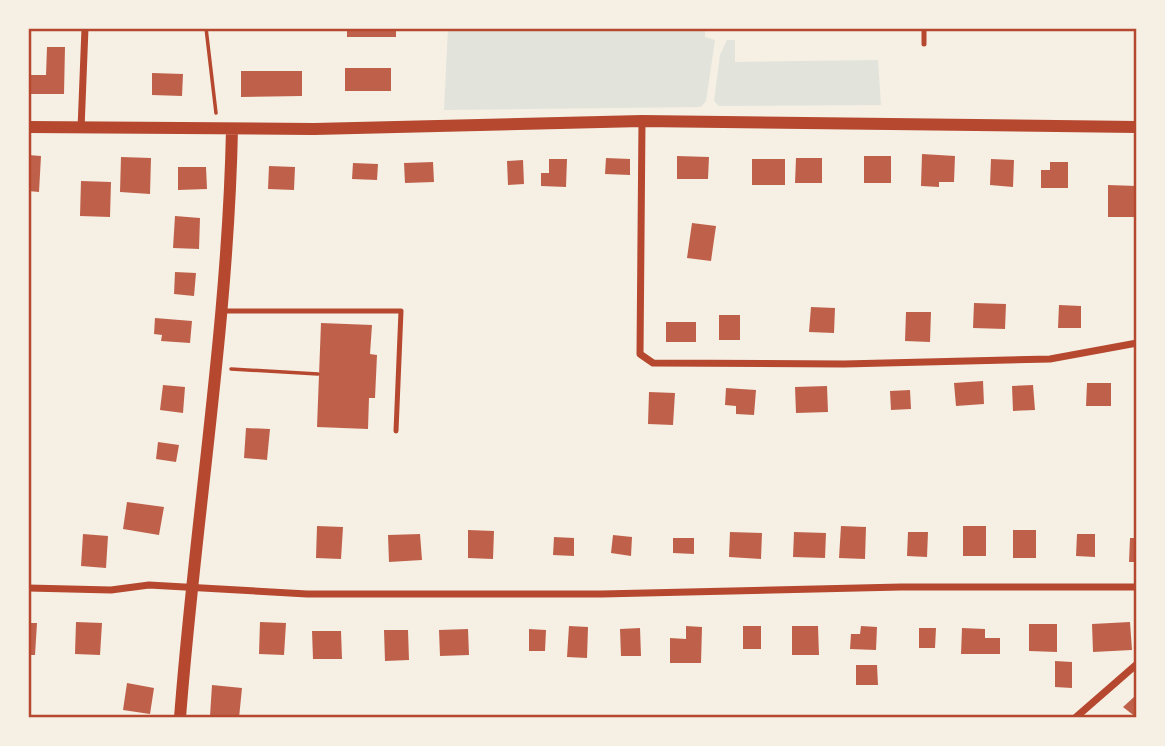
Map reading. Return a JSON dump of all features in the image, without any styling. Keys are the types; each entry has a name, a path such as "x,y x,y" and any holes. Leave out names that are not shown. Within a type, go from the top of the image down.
{"street":[{"path":"81,130 85,28"},
{"path":"28,127 81,130 226,129 642,121 1137,127"},
{"path":"642,121 640,354 653,363 844,364 1050,359 1137,343"},
{"path":"180,718 190,585 219,368 230,227 226,129"},
{"path":"28,588 111,590 149,584 307,594 602,594 901,587 1137,587"},
{"path":"1075,718 1137,664"}],"lane":[{"path":"924,28 924,44"},
{"path":"223,311 401,312 396,431"}],"path":[{"path":"206,28 226,129"},
{"path":"219,368 318,374"}],"shaded area":[{"path":"448,28 705,28 705,37 715,40 706,101 701,107 444,110"},
{"path":"727,40 735,40 735,62 878,60 881,105 719,106 714,101 720,55"}],"building":[{"path":"347,28 396,28 396,37 347,37"},
{"path":"47,47 65,47 64,94 28,94 28,75 46,75"},
{"path":"345,68 391,68 391,91 345,91"},
{"path":"241,71 302,71 302,96 241,97"},
{"path":"152,73 183,74 182,96 152,95"},
{"path":"922,154 955,156 954,182 939,182 939,187 921,186"},
{"path":"28,155 41,156 39,192 28,191"},
{"path":"677,156 709,157 708,179 677,179"},
{"path":"864,156 891,156 891,183 864,183"},
{"path":"121,157 151,158 150,194 120,192"},
{"path":"606,158 630,159 630,175 605,174"},
{"path":"796,158 822,158 822,183 795,183"},
{"path":"549,159 567,159 566,187 541,186 541,173 549,173"},
{"path":"752,159 785,159 785,185 752,185"},
{"path":"991,159 1014,160 1013,187 990,185"},
{"path":"523,160 524,184 508,185 507,161"},
{"path":"433,162 434,182 405,183 404,163"},
{"path":"1050,162 1068,162 1068,188 1041,188 1041,170 1050,170"},
{"path":"353,163 378,164 377,180 352,179"},
{"path":"269,166 295,167 294,190 268,189"},
{"path":"178,167 206,167 207,189 178,190"},
{"path":"81,181 111,182 110,217 80,216"},
{"path":"1108,185 1137,186 1137,217 1108,217"},
{"path":"175,216 200,218 199,249 173,248"},
{"path":"692,223 716,226 711,261 687,258"},
{"path":"175,272 196,273 194,296 174,294"},
{"path":"974,303 1006,304 1005,329 973,328"},
{"path":"1059,305 1081,306 1081,328 1058,328"},
{"path":"811,307 835,308 834,333 809,332"},
{"path":"906,312 931,312 930,342 905,341"},
{"path":"719,315 740,315 740,340 719,340"},
{"path":"155,318 192,321 190,343 161,341 162,335 154,334"},
{"path":"666,322 696,322 696,342 666,342"},
{"path":"321,323 372,325 370,354 377,355 375,398 369,398 368,429 317,427"},
{"path":"983,381 984,404 956,406 954,383"},
{"path":"1087,383 1111,383 1111,406 1086,406"},
{"path":"163,385 185,387 183,413 160,410"},
{"path":"1033,385 1035,410 1013,411 1012,386"},
{"path":"827,386 828,412 796,413 795,387"},
{"path":"726,388 756,390 754,415 736,414 736,406 725,405"},
{"path":"910,390 911,409 891,410 890,391"},
{"path":"649,392 675,393 673,425 648,424"},
{"path":"246,428 270,429 267,460 244,458"},
{"path":"158,442 179,445 176,462 156,459"},
{"path":"127,502 164,507 159,535 123,529"},
{"path":"317,526 343,527 341,559 316,558"},
{"path":"841,526 866,527 865,559 839,558"},
{"path":"963,526 986,526 986,556 963,556"},
{"path":"468,530 494,531 493,559 468,558"},
{"path":"1013,530 1036,530 1036,558 1013,558"},
{"path":"730,532 762,533 761,559 729,557"},
{"path":"794,532 826,533 825,558 793,557"},
{"path":"908,532 928,532 927,557 907,556"},
{"path":"83,534 108,536 106,568 81,566"},
{"path":"420,534 422,560 389,562 388,535"},
{"path":"1077,534 1095,534 1095,557 1076,556"},
{"path":"613,535 632,537 631,556 611,553"},
{"path":"554,537 574,538 574,556 553,555"},
{"path":"673,538 694,538 694,554 673,553"},
{"path":"1130,538 1137,538 1137,562 1129,562"},
{"path":"76,622 102,623 100,655 75,654"},
{"path":"260,622 286,623 284,655 259,654"},
{"path":"1130,622 1132,650 1093,652 1092,624"},
{"path":"28,623 37,623 35,655 28,655"},
{"path":"1029,624 1057,624 1057,652 1029,651"},
{"path":"569,626 588,627 587,658 567,657"},
{"path":"686,626 702,627 701,663 670,663 670,638 686,639"},
{"path":"743,626 761,626 761,649 743,649"},
{"path":"792,626 818,626 819,655 792,655"},
{"path":"861,626 877,627 876,650 850,649 851,634 860,634"},
{"path":"640,628 641,656 621,656 620,629"},
{"path":"919,628 936,628 935,648 919,648"},
{"path":"962,628 985,629 985,638 1000,638 1000,654 961,654"},
{"path":"468,629 469,655 440,656 439,630"},
{"path":"529,629 546,630 545,651 529,651"},
{"path":"384,630 408,630 409,660 385,661"},
{"path":"312,631 341,631 342,659 313,659"},
{"path":"1055,661 1072,662 1072,688 1055,687"},
{"path":"856,665 877,665 878,685 856,685"},
{"path":"127,683 154,688 150,714 123,710"},
{"path":"212,685 242,688 239,718 210,716"},
{"path":"1134,697 1137,700 1137,718 1123,707"}]}
